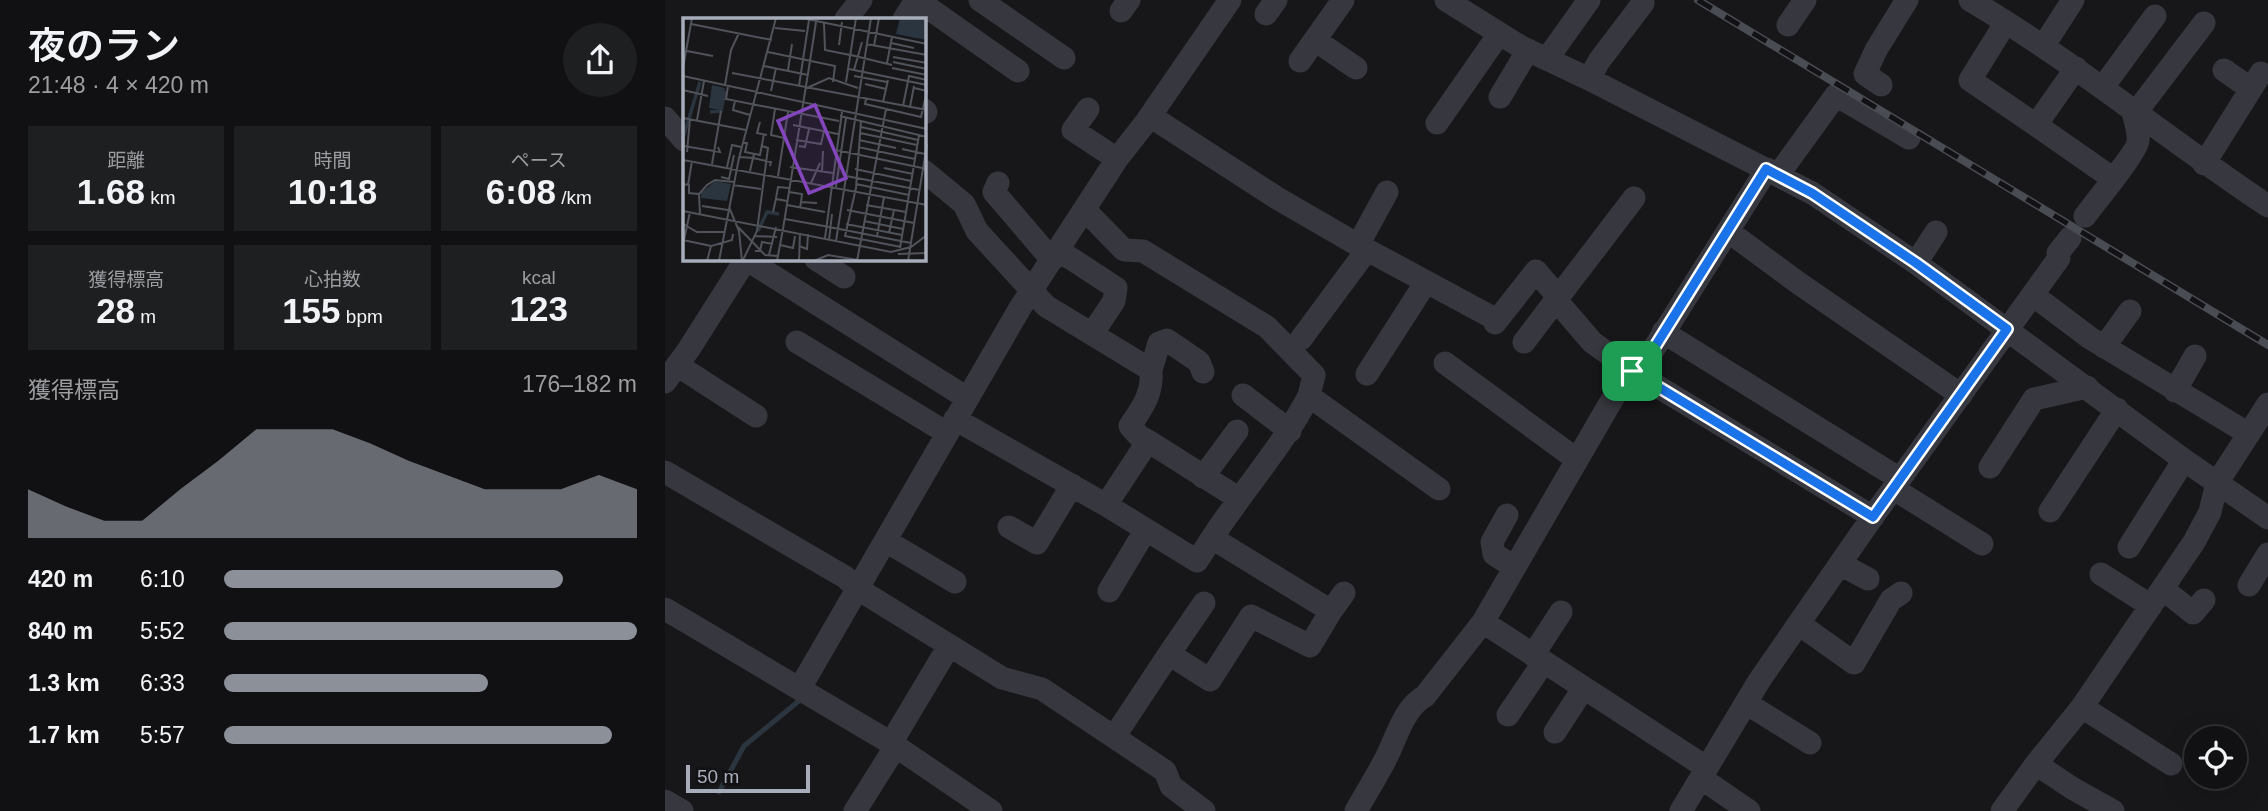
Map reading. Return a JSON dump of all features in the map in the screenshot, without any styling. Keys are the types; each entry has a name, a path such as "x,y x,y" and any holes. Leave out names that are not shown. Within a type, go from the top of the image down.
{"street":[{"path":"846,18 861,0"},
{"path":"905,18 916,0 1018,71"},
{"path":"980,0 1064,58"},
{"path":"800,688 1032,290 1117,159 1230,0"},
{"path":"1300,61 1343,0"},
{"path":"1446,0 1537,55 1590,79 1812,193 1916,263 2184,460 2268,518"},
{"path":"1500,97 1589,0"},
{"path":"1788,25 1805,0"},
{"path":"1881,85 1865,74 1876,50 1907,0"},
{"path":"2044,45 2073,0"},
{"path":"1980,2 2103,87 2204,163 2268,205"},
{"path":"1590,79 1598,61 1643,3"},
{"path":"2103,87 2155,16"},
{"path":"2006,22 1970,80 2112,178"},
{"path":"2085,216 2136,149 2138,140 2135,110 2204,23"},
{"path":"1437,122 1499,34"},
{"path":"1315,40 1356,68"},
{"path":"2036,125 2076,68"},
{"path":"2204,163 2256,81 2224,70"},
{"path":"1356,811 1417,701 1425,696 1483,622 1624,379 1651,353 1728,231 1772,172 1836,95 1909,138"},
{"path":"1088,109 1073,130 1117,159"},
{"path":"1150,116 1277,198 1496,321 1536,271 1553,291 1556,300 1592,342 1632,371 1873,517"},
{"path":"665,118 683,139"},
{"path":"926,173 964,204 977,231 1046,306 1151,370"},
{"path":"998,183 994,192 1055,255 1116,288"},
{"path":"1301,339 1362,247 1387,192"},
{"path":"1524,342 1635,198"},
{"path":"797,342 951,426 1072,485 1197,561 1238,498 1290,431 1309,396 1314,375 1267,327 1143,251 1124,250 1085,210"},
{"path":"1728,231 1808,290 1961,395"},
{"path":"1916,263 1936,232"},
{"path":"1681,811 1798,624 2033,295 2070,238"},
{"path":"745,261 671,374 756,416"},
{"path":"749,261 967,398"},
{"path":"819,261 844,277"},
{"path":"1092,334 1114,301 1126,262"},
{"path":"1367,374 1426,282"},
{"path":"2033,295 2104,347 2249,434"},
{"path":"2104,347 2130,311"},
{"path":"1663,332 1897,484 1982,544"},
{"path":"1203,372 1199,362 1167,340 1159,343 1151,370 1152,385 1147,401 1130,426 1139,436 1238,498"},
{"path":"2175,391 2195,356"},
{"path":"1445,363 1576,458"},
{"path":"1990,467 2034,399 2087,387"},
{"path":"1243,395 1290,431"},
{"path":"1309,396 1439,489"},
{"path":"2002,811 2082,707 2194,542 2210,512 2217,483 2268,404"},
{"path":"2050,511 2117,409"},
{"path":"1203,477 1237,431"},
{"path":"1106,505 1148,441"},
{"path":"2129,537 2184,460"},
{"path":"665,472 845,577 858,589 1002,678 1042,689 1165,771 1171,786 1203,811"},
{"path":"1009,527 1037,543 1072,485"},
{"path":"1507,515 1492,542 1494,554 1514,567"},
{"path":"1109,591 1145,531"},
{"path":"1169,654 1210,680 1251,616 1310,646 1338,602 1212,538"},
{"path":"886,541 955,582"},
{"path":"2249,585 2268,554"},
{"path":"1840,564 1868,579"},
{"path":"2101,573 2193,613 2204,600"},
{"path":"1798,624 1854,663 1891,600 1901,593"},
{"path":"1115,737 1204,603"},
{"path":"665,609 893,745 991,811"},
{"path":"1508,715 1561,612"},
{"path":"1483,622 1704,773 1749,811"},
{"path":"855,811 949,646"},
{"path":"1555,732 1583,689"},
{"path":"1746,704 1810,743"},
{"path":"2082,707 2171,764"},
{"path":"2036,764 2113,811"},
{"path":"665,801 682,811"}],"waterway":[{"path":"719,792 744,746 800,700"}],"railway":[{"path":"1698,0 2268,345"}],"route":[{"path":"1766,169 1812,193 2007,329 1873,517 1632,371 1651,353 1766,169"}]}
